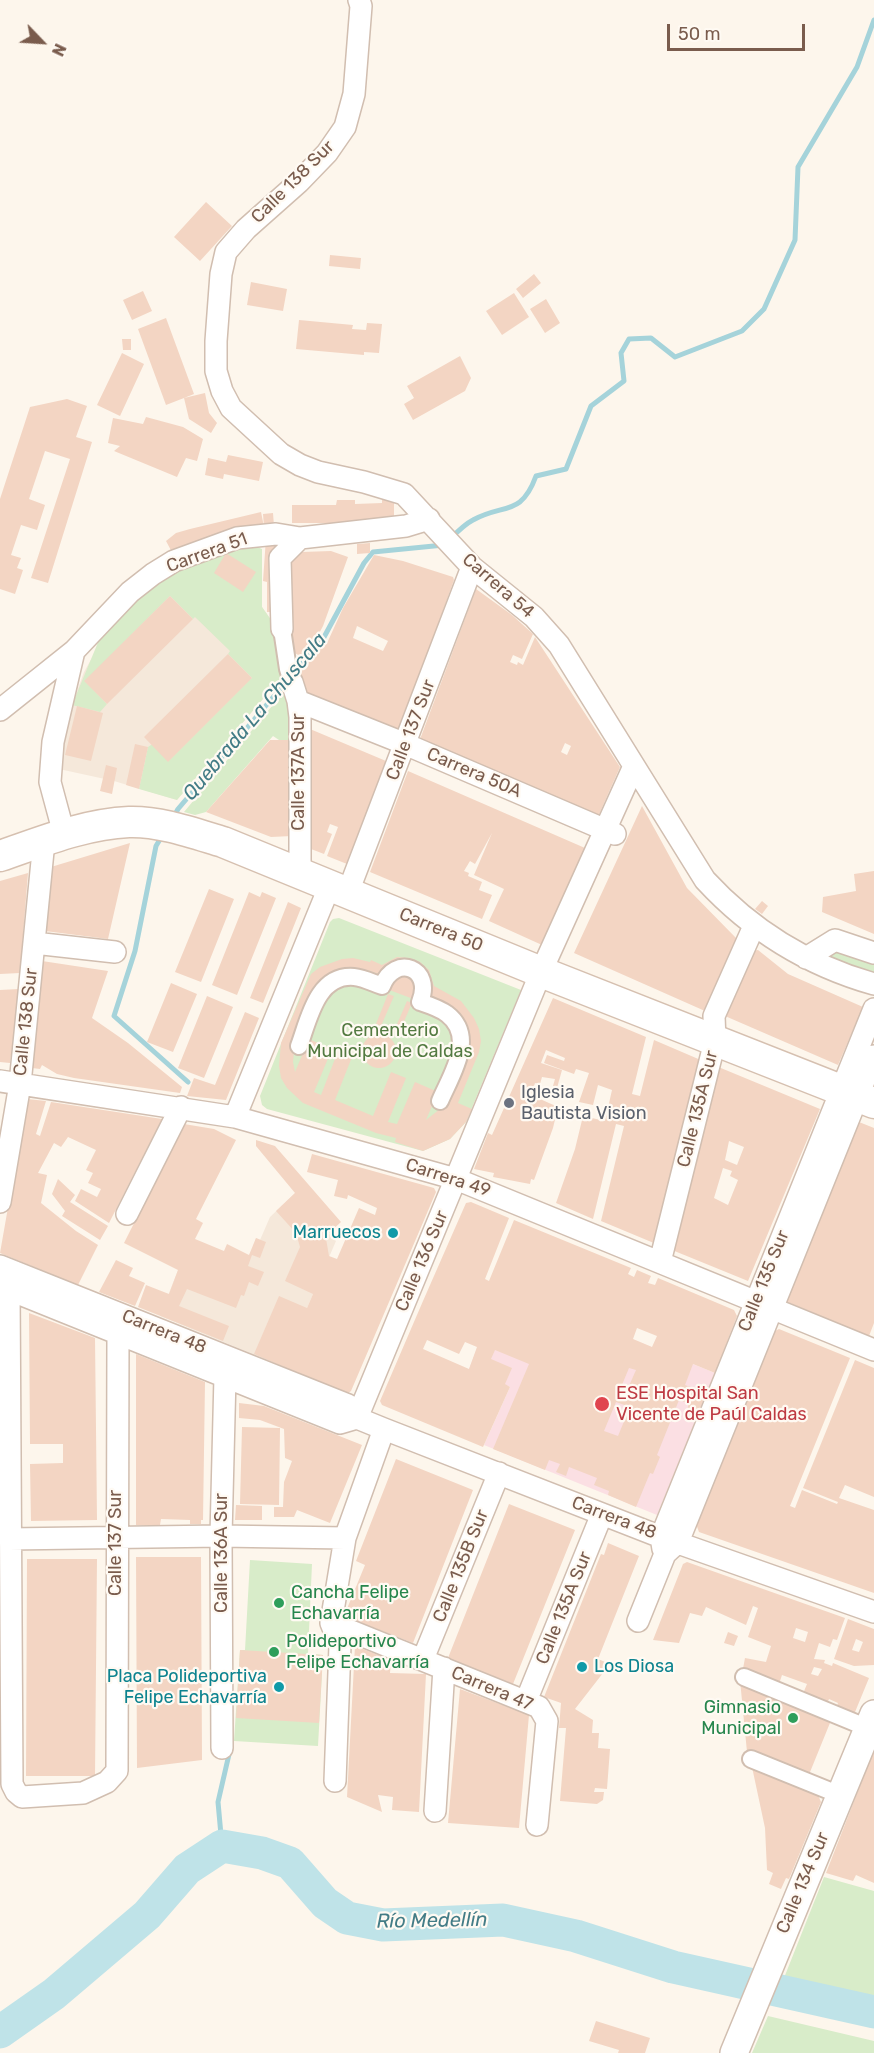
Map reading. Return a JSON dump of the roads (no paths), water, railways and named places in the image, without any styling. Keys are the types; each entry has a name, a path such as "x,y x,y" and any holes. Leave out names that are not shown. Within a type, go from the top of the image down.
{"main road":[{"name":"Carrera 50","path":"0,856 88,828 129,822 190,832 223,842 858,1097"}],"street":[{"name":"Calle 138 Sur","path":"226,252 327,153 345,127 354,94 361,6 359,0"},
{"name":"Carrera 54","path":"226,252 221,274 216,371 222,391 231,408 281,453 300,465 318,472 404,494 465,559 534,617 559,645 705,880 727,903 754,926 806,958 846,976 874,984"},
{"name":"Carrera 51","path":"0,710 74,651 130,592 174,561 237,538 276,534 300,538 406,526 435,526"},
{"name":"Calle 137A Sur","path":"300,538 280,558 282,629 295,692 300,873"},
{"name":"Calle 137 Sur","path":"235,1117 403,751 465,559"},
{"path":"54,838 50,782 54,742 74,651"},
{"name":"Carrera 50A","path":"295,692 403,751 607,839"},
{"name":"Calle 136 Sur","path":"357,1418 542,972 637,772"},
{"name":"Calle 138 Sur","path":"0,1202 10,1082 54,838"},
{"name":"Calle 135A Sur","path":"660,1262 715,1041 714,1016 754,926"},
{"path":"806,958 835,940 874,952"},
{"path":"34,943 115,952"},
{"path":"299,1046 319,994 327,985 342,977 355,977 382,986 386,975 391,971 414,962 424,983 425,990 420,1002 449,1016 460,1031 461,1051 440,1101"},
{"name":"Calle 135 Sur","path":"858,1097 874,1009"},
{"name":"Calle 135 Sur","path":"638,1620 763,1305 858,1097 874,1056"},
{"name":"Carrera 49","path":"10,1082 235,1117 456,1179 874,1350"},
{"path":"127,1214 181,1107"},
{"path":"6,1278 9,1539 221,1536 345,1539"},
{"name":"Carrera 48","path":"6,1278 228,1367 348,1405 357,1418 499,1473 668,1544 874,1612"},
{"name":"Calle 137 Sur","path":"9,1539 12,1784 22,1797 83,1793 107,1782 117,1771 116,1537 121,1325"},
{"name":"Calle 136A Sur","path":"222,1748 221,1536 228,1367"},
{"path":"335,1781 340,1645 331,1623 345,1539 384,1429"},
{"name":"Calle 135B Sur","path":"423,1659 499,1473"},
{"name":"Calle 135A Sur","path":"526,1701 602,1515"},
{"name":"Carrera 47","path":"331,1623 539,1707 547,1721 537,1825"},
{"path":"435,1811 444,1668"},
{"path":"744,1677 872,1724"},
{"name":"Calle 134 Sur","path":"737,2045 840,1795 872,1724"},
{"path":"751,1759 840,1795"}],"waterway":[{"name":"Quebrada La Chuscala","path":"450,539 473,520 518,503 524,498 536,476 566,469 591,406 624,381 621,353 629,339 651,338 675,357 742,331 764,309 795,240 798,167 857,67 874,20"},
{"name":"Quebrada La Chuscala","path":"292,675 323,639 364,563 373,552 444,545"},
{"name":"Quebrada La Chuscala","path":"173,818 178,809 286,682"},
{"name":"Quebrada La Chuscala","path":"162,836 156,846 135,951 114,1016 188,1082"},
{"name":"Quebrada La Chuscala","path":"222,1846 218,1802 230,1750"},
{"name":"Río Medellín","path":"0,2032 54,1994 147,1915 187,1869 222,1846 262,1853 290,1863 325,1903 347,1918 383,1925 503,1920 576,1936 673,1967 874,2012"}],"place":[{"name":"Iglesia Bautista Vision","path":"509,1103"},
{"name":"Marruecos","path":"393,1233"},
{"name":"ESE Hospital San Vicente de Paúl Caldas","path":"602,1404"},
{"name":"Cancha Felipe Echavarría","path":"279,1603"},
{"name":"Polideportivo Felipe Echavarría","path":"274,1652"},
{"name":"Los Diosa","path":"582,1667"},
{"name":"Placa Polideportiva Felipe Echavarría","path":"279,1687"},
{"name":"Gimnasio Municipal","path":"793,1718"}],"park label":[{"name":"Cementerio Municipal de Caldas","path":"390,1041"}]}
